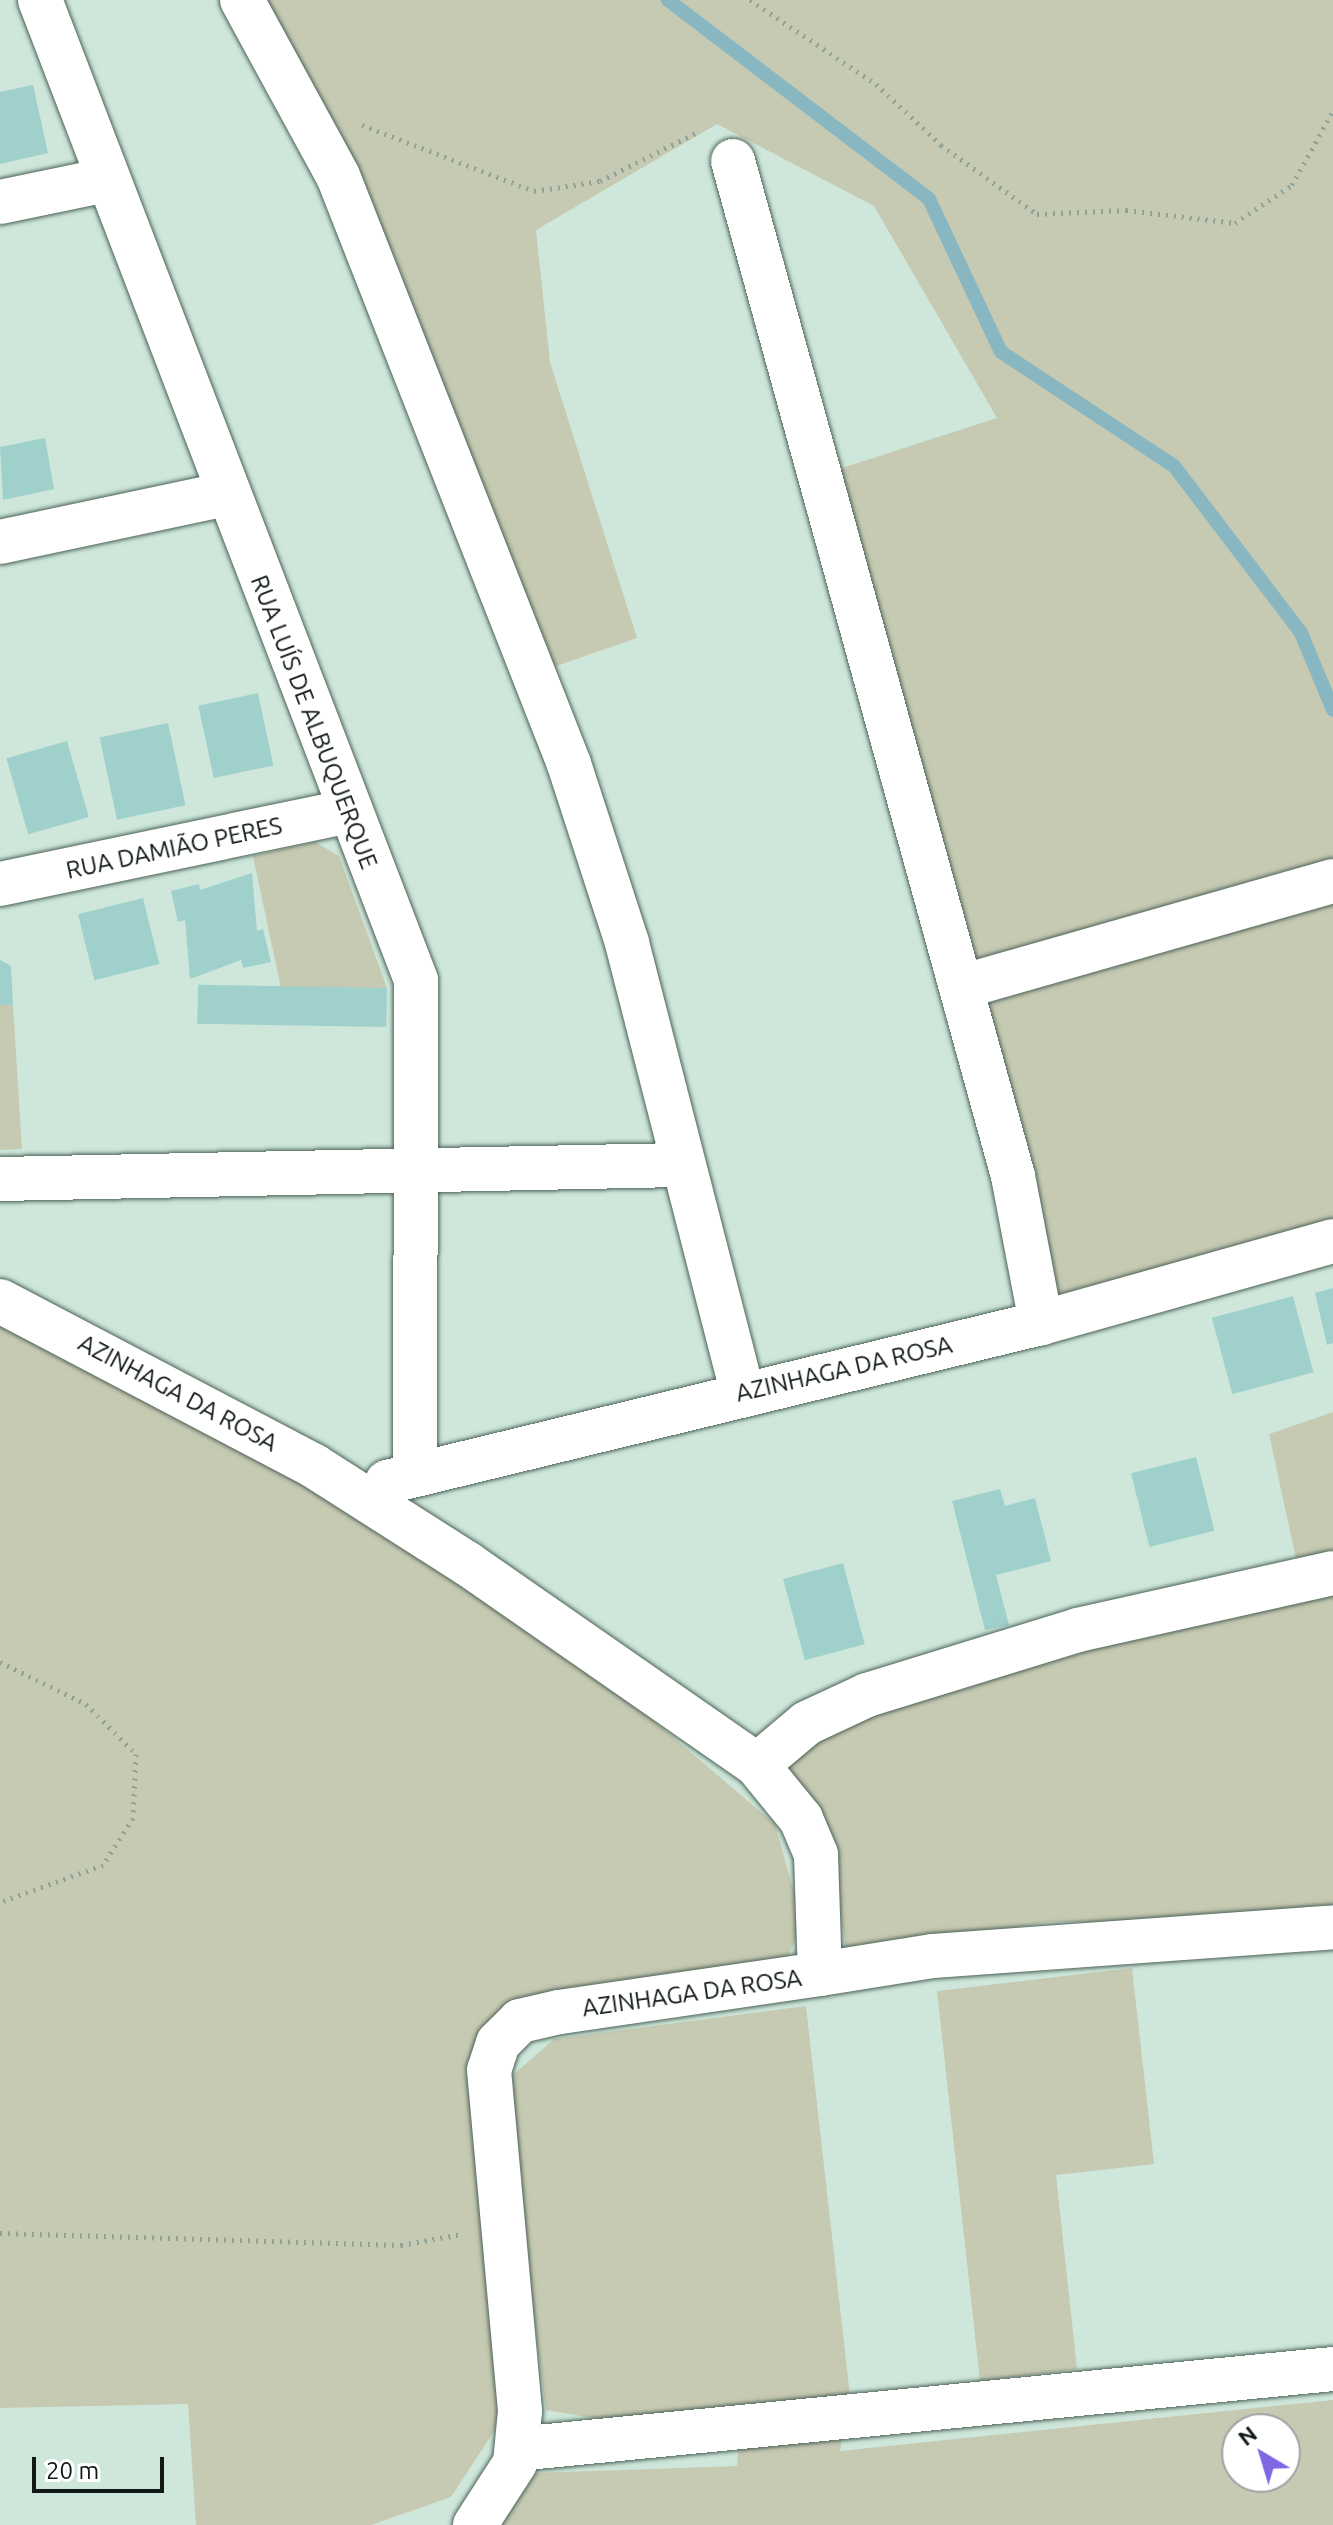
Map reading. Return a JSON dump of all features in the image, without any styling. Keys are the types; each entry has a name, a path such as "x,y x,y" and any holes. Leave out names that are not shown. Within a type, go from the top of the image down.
{"street":[{"name":"RUA LUÍS DE ALBUQUERQUE","path":"40,0 226,494 416,980 413,1169 415,1475"},
{"path":"242,0 338,176 569,764 627,943 742,1392"},
{"path":"733,161 1013,1176 1041,1323"},
{"path":"0,202 106,180"},
{"path":"0,542 226,494"},
{"name":"RUA DAMIÃO PERES","path":"0,884 348,811"},
{"path":"961,987 1333,881"},
{"path":"0,1179 682,1165"},
{"name":"AZINHAGA DA ROSA","path":"353,1491 742,1392 1041,1323 1333,1241"},
{"name":"AZINHAGA DA ROSA","path":"0,1301 353,1491 757,1765 801,1819 816,1855 820,1974 520,2021 498,2043 489,2070 506,2205 517,2449"},
{"path":"757,1765 807,1723 867,1695 1078,1630 1333,1573"},
{"path":"820,1974 933,1956 1333,1927"},
{"path":"472,2524 517,2449 1333,2369"}],"path":[{"path":"750,0 876,84 941,145 1037,214 1126,210 1235,223 1292,185 1333,111"},
{"path":"303,111 381,130 534,191 600,181 717,124 733,161"},
{"path":"0,1662 86,1704 136,1754 133,1818 103,1865 0,1902"},
{"path":"0,2233 401,2245 453,2240 506,2205"}],"green space":[{"path":"220,0 1333,0 1333,1235 1056,1309 839,469 997,418 874,206 717,124 536,230 550,362 637,638 542,671 383,264"},
{"path":"315,842 339,856 387,988 282,993 253,856"},
{"path":"0,1005 13,1005 22,1149 0,1150"},
{"path":"0,1320 247,1442 634,1704 775,1824 803,1925 785,1962 485,2031 467,2074 503,2326 502,2419 451,2497 371,2525 196,2525 188,2404 0,2408"},
{"path":"1333,1412 1333,1911 1263,1922 1049,1922 847,1956 825,1818 737,1741 1301,1582 1269,1434"},
{"path":"1132,1968 1154,2164 1056,2175 1077,2369 980,2381 937,1991"},
{"path":"806,2006 850,2396 840,2451 1333,2400 1333,2525 495,2525 536,2473 737,2466 743,2404 628,2424 546,2410 504,2083 554,2039"}],"building":[{"path":"33,85 48,153 0,164 0,92"},
{"path":"45,438 54,489 3,500 0,447"},
{"path":"258,693 273,765 214,778 198,706"},
{"path":"168,723 185,805 117,820 100,738"},
{"path":"67,741 89,817 28,834 6,758"},
{"path":"252,873 257,931 263,929 271,962 243,968 241,960 190,979 185,920 178,922 171,891 199,884 200,890"},
{"path":"143,898 159,964 94,980 78,914"},
{"path":"0,960 11,966 13,1005 0,1005"},
{"path":"198,985 387,988 386,1027 197,1024"},
{"path":"1333,1288 1333,1343 1327,1345 1315,1293"},
{"path":"1293,1296 1313,1372 1232,1394 1212,1318"},
{"path":"1196,1457 1214,1531 1149,1547 1131,1473"},
{"path":"1000,1489 1005,1506 1035,1498 1051,1561 996,1575 1009,1625 985,1630 952,1501"},
{"path":"843,1563 865,1644 805,1660 783,1579"}],"waterway":[{"path":"668,0 929,199 1001,352 1174,466 1301,633 1333,710"}]}
